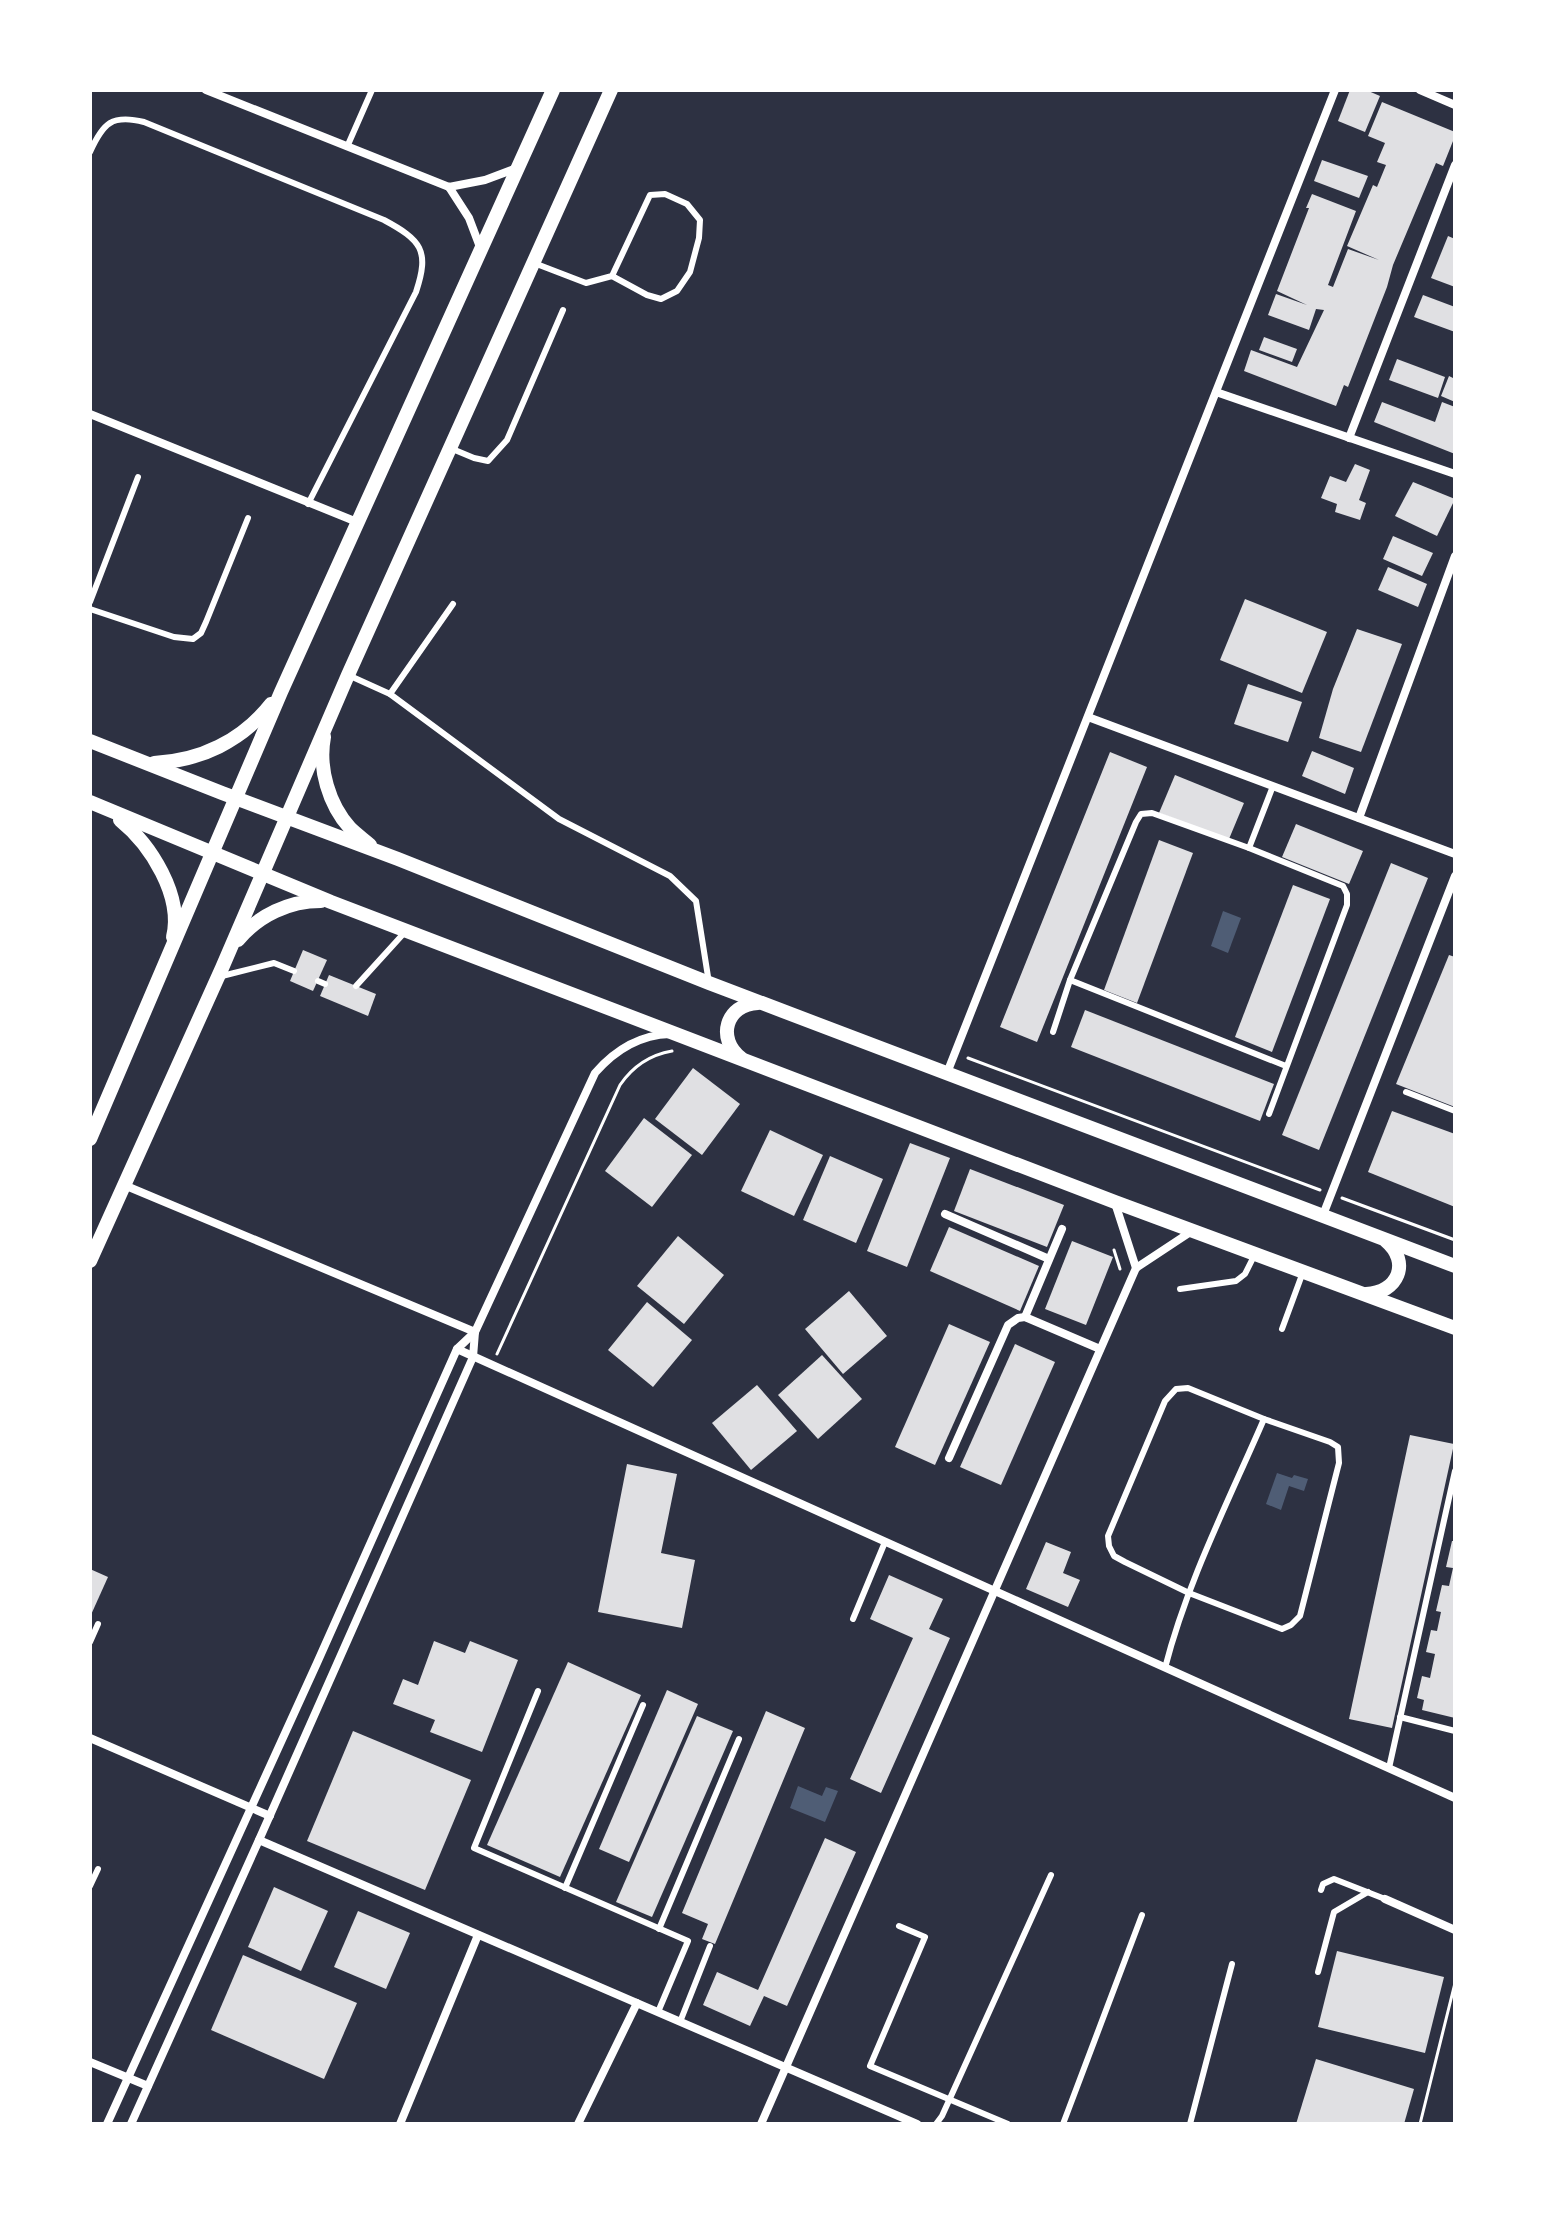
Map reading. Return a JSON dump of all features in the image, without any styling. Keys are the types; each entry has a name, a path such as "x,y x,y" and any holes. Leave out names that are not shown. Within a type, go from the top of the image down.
{"street":[{"path":"208,90 449,187 485,180 518,167"},
{"path":"90,1139 281,692 553,90"},
{"path":"90,1261 220,973 329,716 611,90"},
{"path":"947,1073 1335,90"},
{"path":"1420,90 1455,105"},
{"path":"1349,438 1455,165"},
{"path":"449,187 469,218 481,251"},
{"path":"1216,392 1455,474"},
{"path":"90,414 357,522"},
{"path":"1359,818 1455,556"},
{"path":"149,764 200,756 223,745 245,731 281,692"},
{"path":"329,716 323,745 324,775 333,803 349,827 372,847 398,859"},
{"path":"1088,717 1455,854"},
{"path":"90,741 709,983 1455,1266"},
{"path":"97,805 262,875 406,931 1115,1202 1455,1328"},
{"path":"97,805 124,822 142,839 156,860 173,907 175,932 169,954"},
{"path":"1323,1215 1455,876"},
{"path":"220,973 236,943 267,915 305,902 331,902"},
{"path":"743,1060 728,1043 729,1021 744,1005 766,1004"},
{"path":"131,2124 473,1357 475,1332 595,1073 611,1056 630,1044 652,1036 675,1034"},
{"path":"124,1185 475,1332"},
{"path":"1115,1202 1136,1268"},
{"path":"945,1214 1049,1259"},
{"path":"1025,1317 1062,1229"},
{"path":"761,2124 1136,1268 1192,1231"},
{"path":"1358,1292 1367,1295 1385,1290 1397,1276 1400,1267 1398,1257 1388,1242 1380,1237"},
{"path":"949,1458 1008,1325 1025,1317 1100,1349"},
{"path":"107,2124 457,1349 475,1332"},
{"path":"457,1349 1455,1798"},
{"path":"90,1738 270,1816"},
{"path":"259,1840 917,2124"},
{"path":"1385,1899 1455,1930"},
{"path":"400,2124 478,1935"},
{"path":"578,2124 637,2003"},
{"path":"90,2062 148,2086"}],"lane":[{"path":"347,147 372,90"},
{"path":"90,152 104,127 115,120 128,118 144,122 384,220 404,230 416,241 423,257 416,292 308,504"},
{"path":"533,263 586,283 612,276 661,299 677,291 690,272 699,238 700,220 687,204 665,194 650,195 612,276"},
{"path":"450,448 488,461 507,440 563,310"},
{"path":"90,602 138,477"},
{"path":"90,609 174,637 193,639 201,633 248,518"},
{"path":"390,694 453,604"},
{"path":"348,675 390,694 559,819 670,876 696,901 709,983"},
{"path":"1249,848 1273,786"},
{"path":"1053,1032 1070,980 1141,814 1152,813 1249,848 1343,886 1347,894 1347,905 1269,1114"},
{"path":"356,986 406,931"},
{"path":"220,973 274,963 294,971"},
{"path":"1070,980 1286,1066"},
{"path":"1406,1092 1455,1111"},
{"path":"1180,1289 1236,1281 1245,1274 1255,1254"},
{"path":"1282,1329 1303,1272"},
{"path":"1188,1388 1338,1447 1339,1463 1300,1616 1291,1625 1282,1629 1189,1593 1114,1556 1108,1536 1165,1401 1176,1389 1188,1388"},
{"path":"1165,1668 1189,1593 1264,1419"},
{"path":"1389,1768 1455,1471"},
{"path":"853,1619 885,1542"},
{"path":"90,1642 98,1624"},
{"path":"538,1691 474,1848 688,1941 658,2012"},
{"path":"565,1888 643,1705"},
{"path":"1400,1717 1455,1731"},
{"path":"659,1929 739,1739"},
{"path":"90,1886 98,1869"},
{"path":"936,2124 1051,1875"},
{"path":"1321,1890 1323,1884 1334,1879 1385,1899"},
{"path":"1318,1972 1334,1912 1368,1892"},
{"path":"1063,2124 1142,1915"},
{"path":"899,1926 925,1937 870,2066 1008,2124"},
{"path":"680,2022 710,1946"},
{"path":"1190,2124 1232,1964"}],"path":[{"path":"492,1365 620,1085 645,1060 674,1051"},
{"path":"955,1053 1455,1240"},
{"path":"1112,1241 1120,1269"},
{"path":"1420,2124 1455,1983"}],"water":[{"path":"1223,911 1241,918 1228,953 1211,946"},
{"path":"1277,1473 1308,1479 1304,1491 1289,1486 1281,1510 1266,1504"},
{"path":"798,1786 822,1796 826,1787 838,1791 825,1822 790,1808"}],"building":[{"path":"1350,90 1366,90 1380,96 1365,132 1338,121"},
{"path":"1382,102 1455,132 1455,136 1443,166 1436,163 1393,265 1348,387 1344,385 1336,406 1244,371 1251,350 1297,367 1324,310 1316,309 1309,330 1268,315 1276,294 1307,305 1277,291 1312,194 1356,211 1328,285 1333,287 1348,249 1379,260 1347,246 1373,185 1377,187 1386,165 1377,162 1385,143 1368,136"},
{"path":"1322,160 1368,176 1359,198 1314,181"},
{"path":"1448,236 1455,239 1455,287 1431,278"},
{"path":"1423,295 1455,307 1455,332 1414,317"},
{"path":"1264,337 1297,349 1292,362 1259,350"},
{"path":"1397,359 1445,377 1438,398 1389,380"},
{"path":"1449,376 1455,379 1455,402 1441,396"},
{"path":"1382,402 1435,422 1442,402 1455,407 1455,454 1374,422"},
{"path":"1355,464 1370,470 1359,500 1366,503 1360,520 1335,512 1337,504 1321,498 1330,476 1346,482"},
{"path":"1413,482 1455,499 1437,536 1395,516"},
{"path":"1393,536 1433,553 1422,576 1383,559"},
{"path":"1388,567 1427,584 1418,607 1378,590"},
{"path":"1245,599 1327,632 1302,693 1220,660"},
{"path":"1357,629 1402,644 1361,752 1319,738 1333,689"},
{"path":"1248,684 1302,702 1288,742 1234,724"},
{"path":"1312,751 1354,768 1345,794 1302,776"},
{"path":"1110,752 1147,767 1037,1042 1000,1027"},
{"path":"1175,775 1244,803 1229,839 1159,813"},
{"path":"1296,824 1363,851 1349,884 1282,857"},
{"path":"1159,840 1193,853 1137,1003 1104,990"},
{"path":"1391,863 1428,878 1319,1150 1282,1135"},
{"path":"1293,885 1330,899 1272,1052 1235,1037"},
{"path":"303,950 327,960 313,991 290,981"},
{"path":"1449,955 1455,957 1455,1107 1396,1084"},
{"path":"329,975 376,994 368,1016 320,996"},
{"path":"1085,1010 1274,1084 1260,1121 1071,1047"},
{"path":"693,1068 740,1104 702,1155 655,1119"},
{"path":"1392,1111 1455,1134 1455,1207 1368,1172"},
{"path":"644,1118 692,1155 652,1207 605,1171"},
{"path":"770,1130 823,1155 794,1216 741,1191"},
{"path":"910,1143 950,1158 907,1267 867,1251"},
{"path":"830,1156 883,1179 856,1243 803,1220"},
{"path":"970,1169 1064,1205 1047,1247 954,1211"},
{"path":"949,1227 1039,1266 1020,1311 930,1271"},
{"path":"678,1236 724,1275 684,1324 637,1286"},
{"path":"1072,1241 1113,1257 1086,1325 1045,1309"},
{"path":"849,1291 887,1336 843,1374 805,1329"},
{"path":"647,1302 692,1340 653,1387 608,1350"},
{"path":"949,1324 990,1342 935,1465 895,1447"},
{"path":"1015,1344 1055,1362 1001,1485 960,1467"},
{"path":"822,1355 862,1399 818,1439 778,1395"},
{"path":"757,1385 797,1431 751,1470 712,1423"},
{"path":"1410,1435 1454,1444 1392,1728 1349,1719"},
{"path":"627,1464 677,1474 661,1553 695,1560 682,1628 598,1612"},
{"path":"1452,1541 1455,1541 1455,1718 1422,1710 1424,1700 1417,1698 1422,1676 1430,1678 1435,1654 1426,1652 1431,1630 1437,1631 1441,1612 1436,1611 1442,1585 1449,1586 1453,1568 1446,1567"},
{"path":"1046,1542 1071,1552 1063,1573 1080,1580 1068,1607 1026,1589"},
{"path":"90,1569 108,1577 90,1617"},
{"path":"889,1575 943,1599 929,1629 950,1638 881,1793 850,1779 913,1638 870,1619"},
{"path":"434,1641 465,1653 470,1641 518,1660 482,1752 430,1732 435,1720 393,1704 403,1679 418,1685"},
{"path":"568,1662 641,1695 560,1877 487,1845"},
{"path":"667,1690 698,1704 629,1862 599,1849"},
{"path":"766,1711 805,1728 715,1944 702,1939 708,1924 682,1913"},
{"path":"697,1716 733,1731 652,1917 616,1902"},
{"path":"353,1731 471,1780 425,1890 307,1841"},
{"path":"825,1838 856,1852 787,2006 764,1996 750,2026 703,2005 717,1972 758,1990"},
{"path":"274,1887 328,1911 301,1971 248,1947"},
{"path":"358,1911 410,1933 386,1989 334,1967"},
{"path":"1337,1951 1444,1977 1425,2053 1318,2027"},
{"path":"243,1955 357,2003 324,2079 211,2030"},
{"path":"1316,2059 1414,2089 1404,2124 1296,2124"}]}
